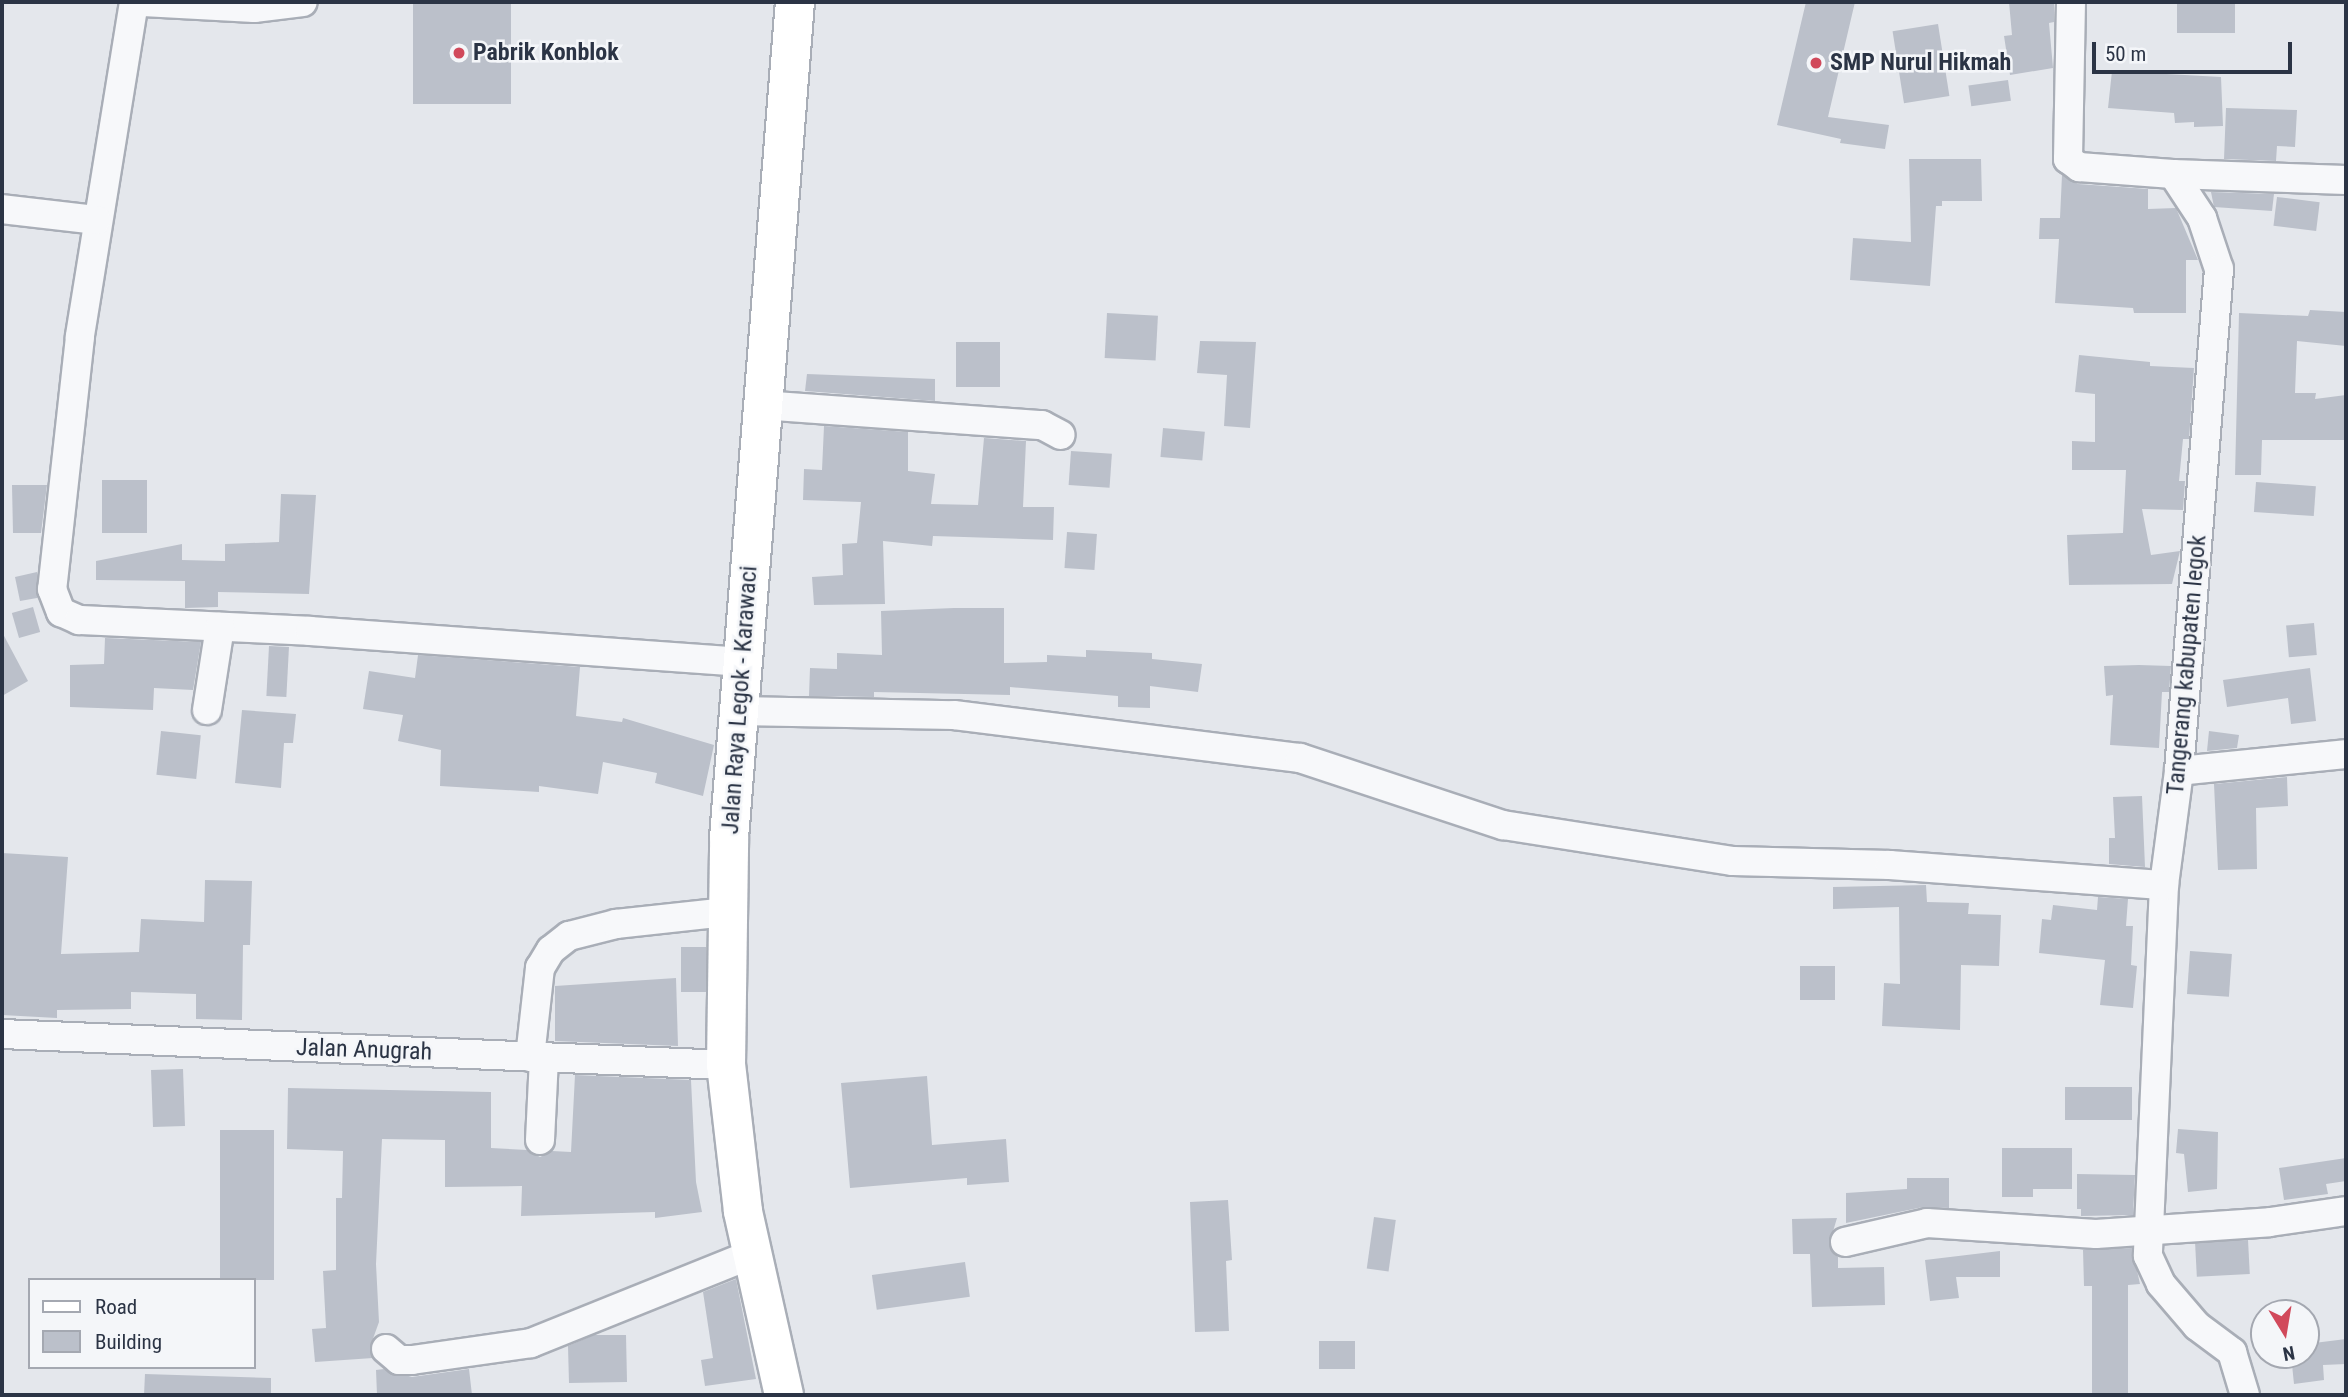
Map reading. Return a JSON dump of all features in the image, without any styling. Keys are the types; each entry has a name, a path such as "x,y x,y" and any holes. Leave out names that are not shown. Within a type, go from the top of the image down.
{"main road":[{"name":"Jalan Raya Legok - Karawaci","path":"784,1395 743,1211 726,1065 727,912 761,405 795,2"}],"street":[{"path":"134,2 96,220 52,589 61,611 79,620 743,662"},
{"path":"143,2 254,8 303,2"},
{"path":"2071,2 2068,159 2079,167 2173,174 2346,180"},
{"name":"Tangerang kabupaten legok","path":"2173,174 2202,218 2219,269 2179,771 2164,885 2148,1256 2153,1271 2197,1325 2232,1352 2245,1395"},
{"path":"2,209 96,220"},
{"path":"761,405 1042,425 1061,435"},
{"path":"207,710 220,627"},
{"path":"739,711 954,715 1300,758 1503,825 1733,861 1890,865 2164,885"},
{"path":"2179,771 2346,754"},
{"path":"540,1140 537,1057 540,968 551,950 569,936 616,924 727,912"},
{"name":"Jalan Anugrah","path":"2,1034 726,1065"},
{"path":"1845,1242 1927,1223 2042,1234 2270,1222 2346,1211"},
{"path":"386,1349 399,1360 412,1360 531,1343 752,1254"}],"building":[{"name":"Pabrik Konblok","path":"413,2 511,2 511,104 413,104"},
{"name":"SMP Nurul Hikmah","path":"1806,2 1855,2 1828,117 1889,125 1885,149 1840,143 1841,139 1777,125"},
{"path":"2009,2 2054,2 2054,22 2049,23 2053,68 2010,75 2004,36 2012,35"},
{"path":"2177,2 2235,2 2235,33 2177,33"},
{"path":"1938,24 1949,96 1904,103 1893,31"},
{"path":"2112,71 2221,77 2223,126 2194,127 2194,122 2175,123 2174,113 2108,108"},
{"path":"2008,80 2011,101 1971,106 1968,86"},
{"path":"2226,108 2297,110 2295,147 2277,146 2276,161 2224,159"},
{"path":"1909,159 1981,159 1982,201 1942,201 1942,206 1936,206 1930,286 1850,280 1853,238 1911,242"},
{"path":"2062,175 2078,184 2148,189 2148,209 2176,208 2198,260 2186,260 2186,313 2134,313 2133,308 2055,303 2059,239 2039,239 2040,218 2060,218"},
{"path":"2211,192 2274,194 2272,211 2214,207"},
{"path":"2277,197 2320,202 2316,231 2273,226"},
{"path":"2310,310 2346,312 2346,346 2297,341 2295,393 2316,393 2315,399 2346,395 2346,440 2262,440 2261,475 2235,475 2239,313 2308,316"},
{"path":"1107,313 1158,316 1156,361 1105,358"},
{"path":"1200,341 1256,342 1250,428 1224,426 1227,375 1197,373"},
{"path":"956,342 1000,342 1000,387 956,387"},
{"path":"2079,355 2150,362 2150,366 2194,368 2189,439 2183,439 2179,481 2185,481 2183,510 2142,509 2151,555 2180,551 2172,584 2069,585 2067,535 2123,533 2126,470 2072,470 2072,441 2095,442 2095,394 2075,392"},
{"path":"807,374 935,379 935,401 805,391"},
{"path":"824,426 908,432 908,471 935,474 931,504 978,505 984,438 1026,441 1023,507 1054,507 1053,540 933,536 932,546 883,541 885,604 814,605 812,577 843,575 842,544 857,543 861,502 803,500 804,469 822,470"},
{"path":"1163,428 1205,432 1202,461 1160,457"},
{"path":"1071,451 1112,454 1110,488 1069,485"},
{"path":"102,480 147,480 147,533 102,533"},
{"path":"2256,482 2316,486 2314,516 2254,512"},
{"path":"12,485 47,485 41,533 13,533"},
{"path":"281,494 316,495 309,594 218,592 218,607 185,608 185,581 96,580 96,561 182,544 182,560 225,561 225,544 279,542"},
{"path":"1067,532 1097,534 1094,570 1064,568"},
{"path":"37,572 37,598 20,601 15,577"},
{"path":"33,607 40,632 19,638 12,613"},
{"path":"1004,608 1004,663 1047,662 1047,655 1086,657 1086,650 1152,653 1152,659 1202,664 1198,692 1150,686 1150,708 1118,707 1118,696 1010,687 1010,695 874,692 874,697 809,696 810,668 837,669 837,653 882,655 881,611"},
{"path":"2314,623 2317,655 2289,657 2286,625"},
{"path":"2,632 28,681 2,696"},
{"path":"105,638 201,642 193,690 154,688 153,710 70,707 70,665 104,664"},
{"path":"269,646 289,647 286,697 266,696"},
{"path":"418,655 580,667 576,716 622,722 623,718 714,745 703,796 655,783 657,773 603,762 598,794 539,786 539,792 440,786 441,750 398,741 403,715 363,709 369,671 415,678"},
{"path":"2104,666 2171,666 2169,692 2162,692 2159,748 2110,745 2113,695 2106,696"},
{"path":"2310,668 2316,721 2291,724 2288,698 2227,707 2223,680"},
{"path":"242,710 296,714 293,743 284,743 281,788 235,783"},
{"path":"161,731 201,735 196,779 156,775"},
{"path":"2209,731 2239,735 2237,748 2207,751"},
{"path":"2287,777 2288,806 2256,808 2257,869 2218,870 2214,784"},
{"path":"2142,796 2145,867 2109,864 2109,838 2115,838 2113,797"},
{"path":"2,853 68,857 61,954 139,952 141,919 204,922 205,880 252,881 250,945 243,945 242,1020 196,1019 196,994 131,992 131,1009 57,1010 57,1018 2,1015"},
{"path":"1926,885 1927,902 1969,903 1968,914 2001,915 1999,966 1961,965 1960,1030 1882,1026 1884,983 1900,984 1899,907 1833,909 1833,887"},
{"path":"2098,897 2128,899 2126,926 2133,926 2131,965 2137,966 2133,1008 2100,1005 2105,960 2039,953 2042,919 2051,920 2053,905 2097,910"},
{"path":"681,947 706,947 706,992 681,992"},
{"path":"2190,951 2232,954 2229,997 2187,994"},
{"path":"1800,966 1835,966 1835,1000 1800,1000"},
{"path":"676,978 678,1046 555,1041 555,986"},
{"path":"183,1069 185,1126 153,1127 151,1070"},
{"path":"575,1075 691,1080 696,1182 702,1212 655,1218 655,1212 521,1216 522,1186 445,1187 445,1140 382,1139 376,1264 379,1322 370,1347 373,1358 315,1362 312,1329 326,1328 323,1271 336,1270 336,1198 342,1198 343,1151 287,1149 288,1088 491,1092 491,1148 527,1150 540,1157 552,1151 571,1152"},
{"path":"927,1076 932,1145 1006,1139 1009,1182 967,1185 967,1178 850,1188 841,1083"},
{"path":"2065,1087 2132,1087 2132,1120 2065,1120"},
{"path":"2178,1129 2218,1132 2217,1189 2188,1192 2184,1154 2176,1153"},
{"path":"220,1130 274,1130 274,1280 220,1278"},
{"path":"2002,1148 2072,1148 2072,1189 2033,1189 2033,1197 2002,1197"},
{"path":"2346,1158 2346,1181 2326,1184 2328,1194 2284,1200 2279,1168"},
{"path":"2077,1174 2135,1175 2133,1215 2081,1216 2081,1209 2077,1209"},
{"path":"1907,1178 1949,1178 1949,1208 1923,1207 1846,1223 1846,1193 1907,1189"},
{"path":"1228,1200 1232,1260 1226,1261 1229,1331 1195,1332 1190,1202"},
{"path":"1374,1217 1396,1220 1389,1272 1367,1268"},
{"path":"1837,1218 1829,1245 1838,1257 1838,1268 1884,1267 1885,1305 1812,1307 1810,1254 1793,1254 1792,1219"},
{"path":"2248,1240 2250,1274 2197,1277 2195,1243"},
{"path":"2132,1248 2140,1284 2128,1285 2128,1395 2092,1395 2092,1286 2084,1286 2083,1250"},
{"path":"2000,1251 2000,1277 1956,1277 1959,1298 1930,1301 1925,1260"},
{"path":"965,1262 970,1297 877,1310 872,1275"},
{"path":"736,1279 756,1379 705,1386 701,1360 713,1358 703,1292"},
{"path":"594,1335 626,1335 627,1382 569,1383 568,1346"},
{"path":"2346,1339 2346,1364 2323,1365 2324,1380 2294,1384 2292,1369 2320,1369 2320,1342"},
{"path":"1319,1341 1355,1341 1355,1369 1319,1369"},
{"path":"384,1369 412,1377 469,1369 472,1395 377,1395 376,1370"},
{"path":"145,1374 271,1378 271,1395 144,1395"}],"place":[{"name":"Pabrik Konblok","path":"459,53"},
{"name":"SMP Nurul Hikmah","path":"1816,63"}]}
